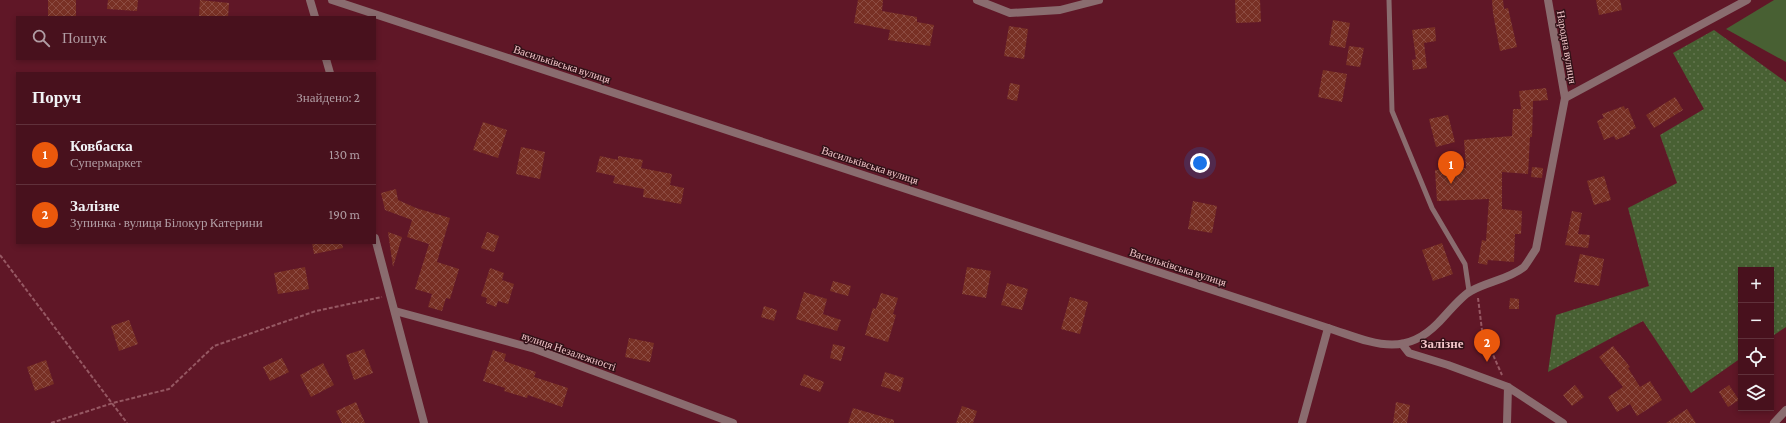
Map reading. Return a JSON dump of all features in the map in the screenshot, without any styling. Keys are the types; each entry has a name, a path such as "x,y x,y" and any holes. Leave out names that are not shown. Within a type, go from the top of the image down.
{"street":[{"path":"310,0 315,16"},
{"name":"Васильківська вулиця","path":"332,0 1328,328 1387,345 1402,344"},
{"path":"977,0 1010,13 1060,10 1099,0"},
{"name":"Народна вулиця","path":"1548,0 1565,98"},
{"path":"1563,423 1508,387 1409,352 1402,344 1422,336 1434,327 1473,290 1495,282 1524,267 1536,249 1565,98 1747,0"},
{"path":"326,60 330,72"},
{"path":"376,242 424,423"},
{"name":"вулиця Незалежності","path":"395,311 535,349 733,423"},
{"path":"1302,423 1328,328"},
{"path":"1507,423 1508,387"},
{"path":"1774,423 1786,410"}],"lane":[{"path":"1389,0 1392,111 1432,208 1465,264 1473,290"}],"path":[{"path":"0,255 127,423"},
{"path":"1473,290 1482,330 1508,387"},
{"path":"51,423 169,389 214,346 316,311 391,295"}],"green space":[{"path":"1774,0 1786,0 1786,62 1726,29"},
{"path":"1714,30 1786,82 1786,327 1774,335 1774,267 1738,267 1738,360 1691,393 1643,321 1548,372 1556,315 1649,286 1628,208 1677,183 1660,135 1704,109 1673,53"}],"building":[{"path":"48,0 76,0 76,16 48,16"},
{"path":"108,0 138,0 137,11 107,9"},
{"path":"200,0 229,3 228,16 199,16"},
{"path":"858,0 883,0 882,11 917,17 917,22 934,25 930,46 888,40 890,30 854,23"},
{"path":"1235,0 1260,0 1261,22 1236,23"},
{"path":"1492,0 1503,0 1504,9 1508,8 1517,47 1500,51"},
{"path":"1596,0 1620,0 1622,10 1599,15"},
{"path":"1333,20 1350,23 1345,48 1329,45"},
{"path":"1009,26 1028,29 1024,59 1004,56"},
{"path":"1435,27 1436,41 1424,43 1427,68 1413,70 1412,60 1416,59 1412,30"},
{"path":"1349,46 1364,48 1360,67 1346,65"},
{"path":"1323,70 1347,74 1342,102 1318,97"},
{"path":"1010,83 1020,85 1017,101 1007,99"},
{"path":"1546,88 1548,100 1533,101 1532,137 1530,137 1528,174 1502,172 1502,209 1522,211 1521,234 1515,234 1514,262 1488,260 1487,265 1478,263 1482,240 1486,241 1489,199 1437,201 1435,170 1466,168 1464,140 1512,136 1513,109 1521,109 1519,91"},
{"path":"1675,97 1683,110 1654,128 1646,115"},
{"path":"1624,106 1625,109 1628,108 1636,128 1629,131 1630,134 1616,140 1614,136 1604,140 1597,121 1604,118 1602,114"},
{"path":"1448,115 1455,142 1436,147 1429,119"},
{"path":"483,122 507,130 498,158 473,150"},
{"path":"521,147 545,152 540,179 516,174"},
{"path":"600,156 618,160 618,156 643,160 641,168 672,174 670,185 684,188 681,204 643,197 644,189 613,183 615,176 596,172"},
{"path":"1532,167 1543,168 1542,178 1531,177"},
{"path":"1604,176 1611,200 1594,205 1587,181"},
{"path":"396,189 398,200 416,208 450,218 437,262 459,269 450,299 446,298 442,311 428,307 432,294 415,289 429,244 407,237 412,220 385,210 381,193"},
{"path":"1193,201 1217,206 1212,233 1188,229"},
{"path":"1572,211 1582,213 1578,234 1590,235 1588,248 1565,245"},
{"path":"388,232 402,237 393,267"},
{"path":"487,232 499,236 494,252 481,248"},
{"path":"1442,243 1453,274 1433,281 1422,250"},
{"path":"312,244 342,244 343,248 314,254"},
{"path":"1580,254 1604,259 1599,286 1574,282"},
{"path":"305,267 309,289 278,294 274,273"},
{"path":"967,267 991,271 986,298 962,294"},
{"path":"490,268 504,273 502,280 514,284 508,304 498,301 496,307 486,303 487,298 481,296"},
{"path":"833,281 851,286 848,296 830,291"},
{"path":"1007,283 1028,289 1022,310 1001,305"},
{"path":"804,292 827,299 823,314 841,320 837,331 796,319"},
{"path":"881,293 898,298 893,314 896,315 888,342 865,335 873,308 876,309"},
{"path":"1070,297 1088,302 1080,334 1061,329"},
{"path":"1510,298 1519,299 1519,309 1509,309"},
{"path":"764,306 777,310 774,321 761,317"},
{"path":"129,320 138,344 119,351 111,326"},
{"path":"629,338 654,343 650,362 625,357"},
{"path":"833,344 845,347 841,361 830,358"},
{"path":"1613,346 1630,367 1628,368 1640,387 1650,381 1662,400 1637,416 1630,404 1617,412 1608,397 1623,387 1599,357"},
{"path":"364,349 373,373 354,380 346,355"},
{"path":"493,350 506,354 504,361 536,372 534,377 568,388 562,407 528,395 527,398 504,391 505,388 483,381"},
{"path":"282,358 289,372 270,381 263,367"},
{"path":"46,360 54,384 35,391 27,367"},
{"path":"323,363 334,385 311,397 300,375"},
{"path":"885,372 904,378 900,392 881,386"},
{"path":"804,374 824,382 820,392 800,385"},
{"path":"1575,385 1584,397 1572,406 1563,395"},
{"path":"1729,385 1738,401 1728,407 1719,392"},
{"path":"356,402 365,423 342,423 336,411"},
{"path":"1396,402 1410,405 1407,423 1393,423"},
{"path":"962,406 977,411 973,423 956,423"},
{"path":"853,408 894,420 894,423 848,423"},
{"path":"1687,409 1696,423 1666,423"}],"place":[{"name":"Ковбаска","path":"1451,184"},
{"name":"Залізне","path":"1487,362"}],"district":[{"name":"Залізне","path":"1442,343"}]}
